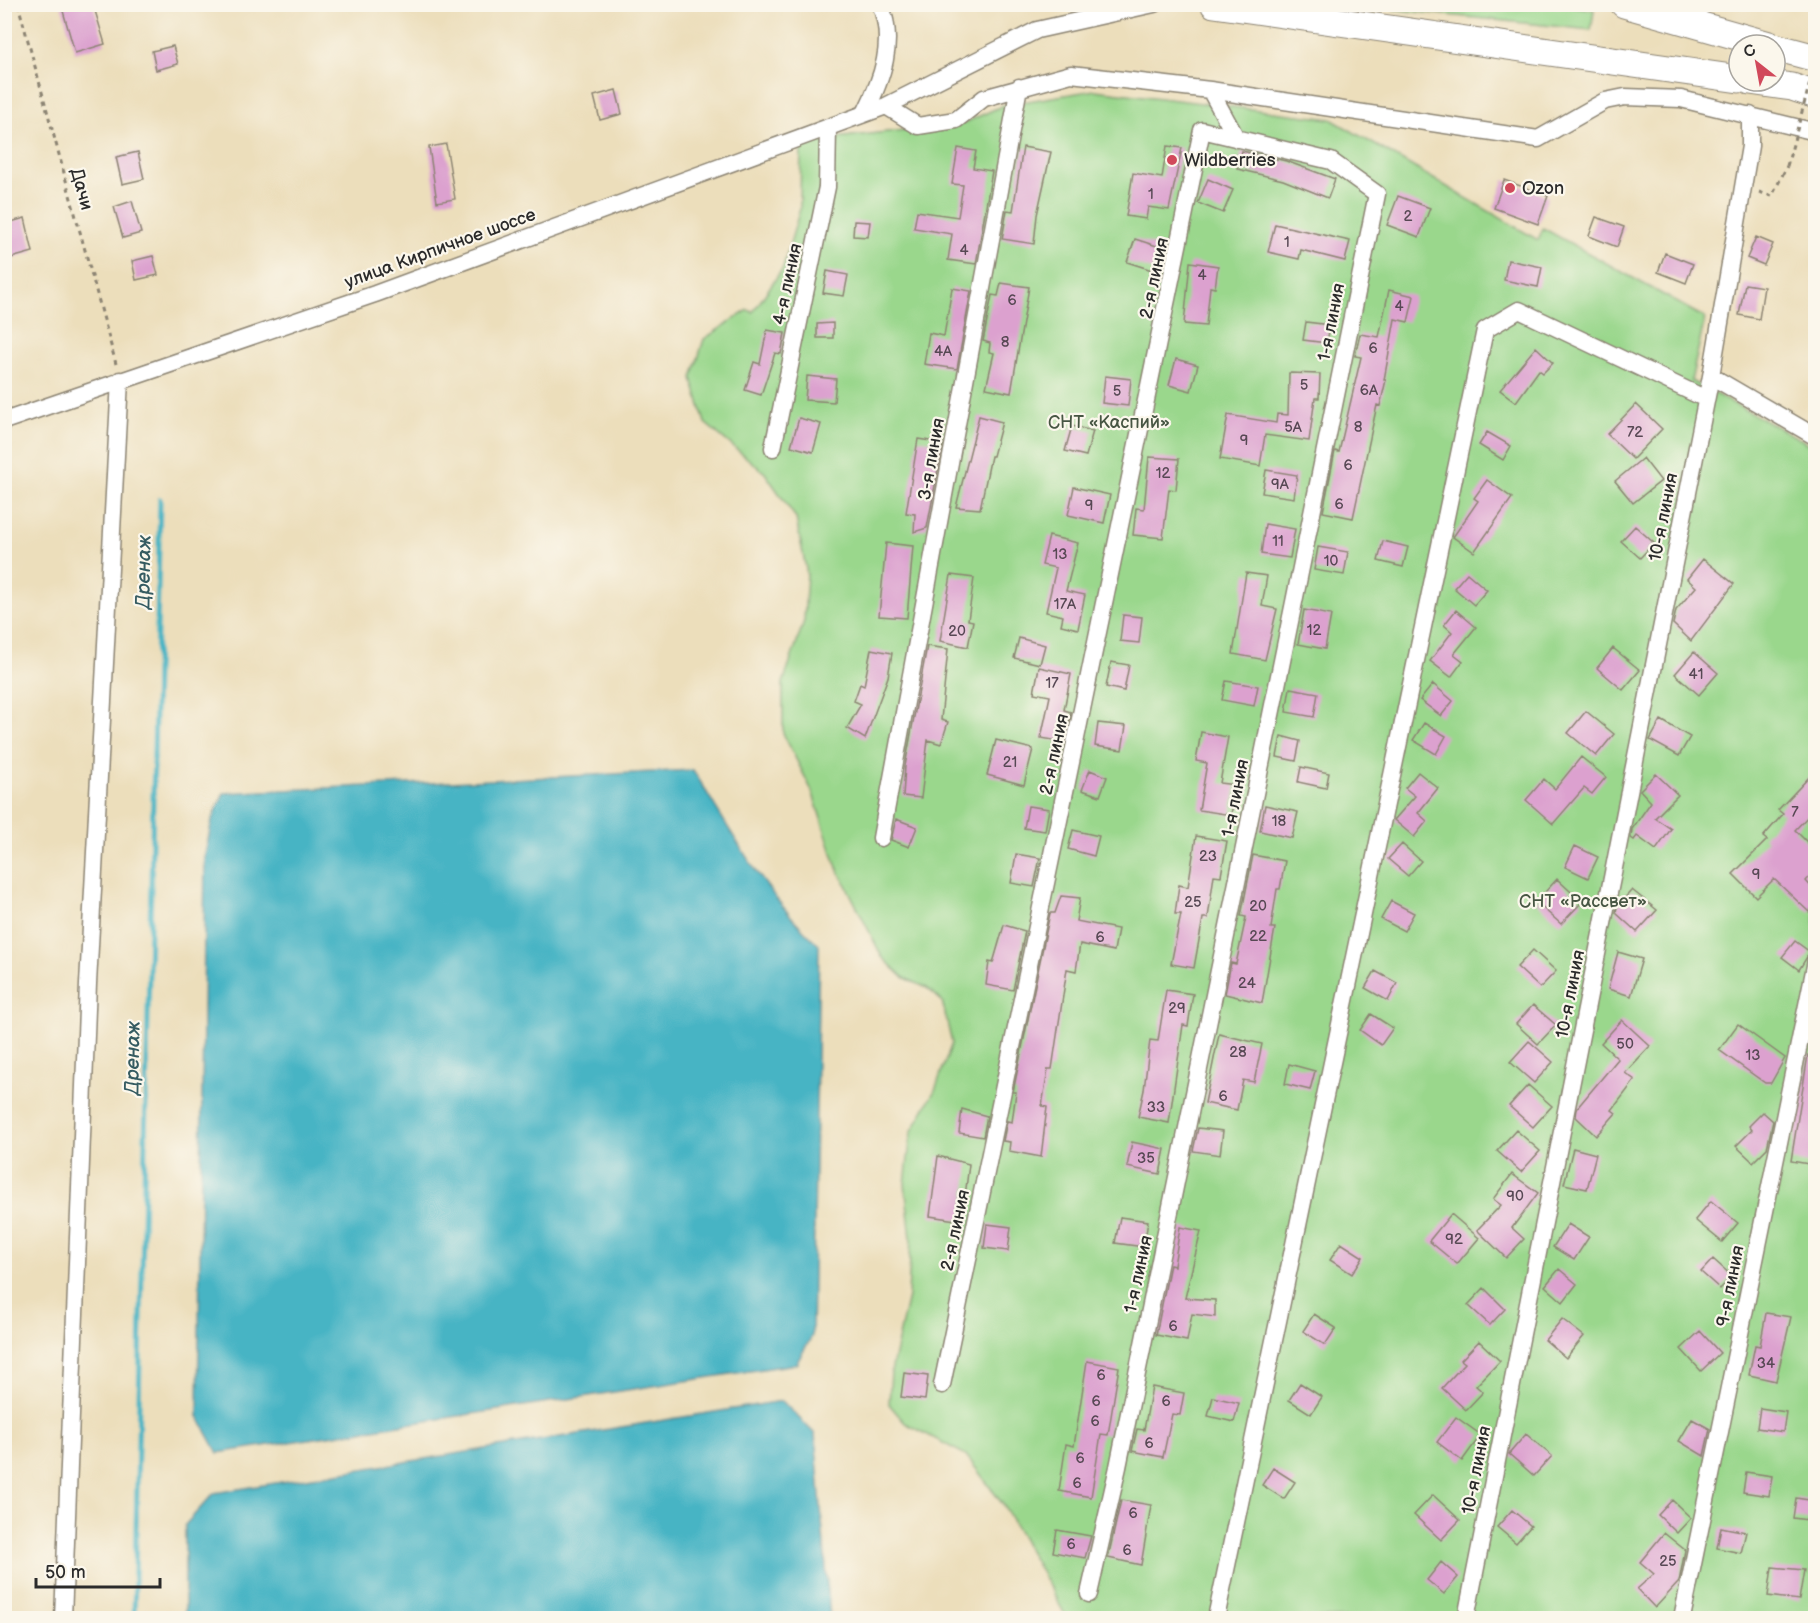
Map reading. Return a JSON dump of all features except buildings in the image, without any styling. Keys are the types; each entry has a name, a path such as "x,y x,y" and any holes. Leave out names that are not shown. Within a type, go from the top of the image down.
{"main road":[{"path":"1214,4 1279,8 1727,78"},
{"path":"1624,4 1727,33"},
{"path":"1787,51 1815,60"},
{"path":"1787,86 1815,95"}],"street":[{"path":"865,113 881,81 888,42 880,4"},
{"name":"улица Кирпичное шоссе","path":"4,421 375,294 886,106 1036,30 1154,4"},
{"path":"886,106 918,126 956,120 984,98 1071,74 1210,90 1538,138 1605,101 1625,97 1680,99 1815,132"},
{"name":"3-я линия","path":"881,838 1019,87"},
{"path":"1210,90 1237,139"},
{"name":"10-я линия","path":"1466,1618 1711,376 1750,146 1750,115"},
{"name":"4-я линия","path":"773,448 827,187 828,127"},
{"name":"1-я линия","path":"1089,1594 1128,1420 1377,194 1331,160 1202,130"},
{"name":"2-я линия","path":"942,1385 1202,130"},
{"path":"1216,1618 1485,330 1519,310 1706,399"},
{"path":"1711,376 1815,437"},
{"path":"63,1618 88,984 120,380"},
{"name":"9-я линия","path":"1682,1618 1815,961"}],"path":[{"name":"Дачи","path":"18,4 120,380"},
{"path":"1772,196 1787,166 1815,60"}],"green space":[{"path":"1350,5 1569,5 1594,10 1591,30"},
{"path":"1095,90 1331,119 1538,240 1543,228 1705,318 1691,381 1815,447 1815,1618 1067,1618 1004,1506 966,1455 905,1423 889,1404 891,1372 908,1297 911,1238 905,1184 911,1133 935,1090 952,1043 942,1001 927,988 903,977 882,957 836,865 812,791 783,733 783,683 804,621 807,574 796,518 765,473 705,423 692,378 704,339 748,310 753,312 783,268 800,209 801,142 964,123 1004,105"}],"water":[{"path":"693,770 765,884 782,906 819,945 812,1336 796,1364 218,1453 198,1416 205,855 212,820 224,793"},
{"path":"782,1401 815,1434 830,1618 185,1618 185,1525 214,1493"}],"waterway":[{"name":"Дренаж","path":"134,1618 160,499"}],"place":[{"name":"Wildberries","path":"1172,160"},
{"name":"Ozon","path":"1510,188"}],"park label":[{"name":"СНТ «Каспий»","path":"1109,422"},
{"name":"СНТ «Рассвет»","path":"1583,901"}]}
